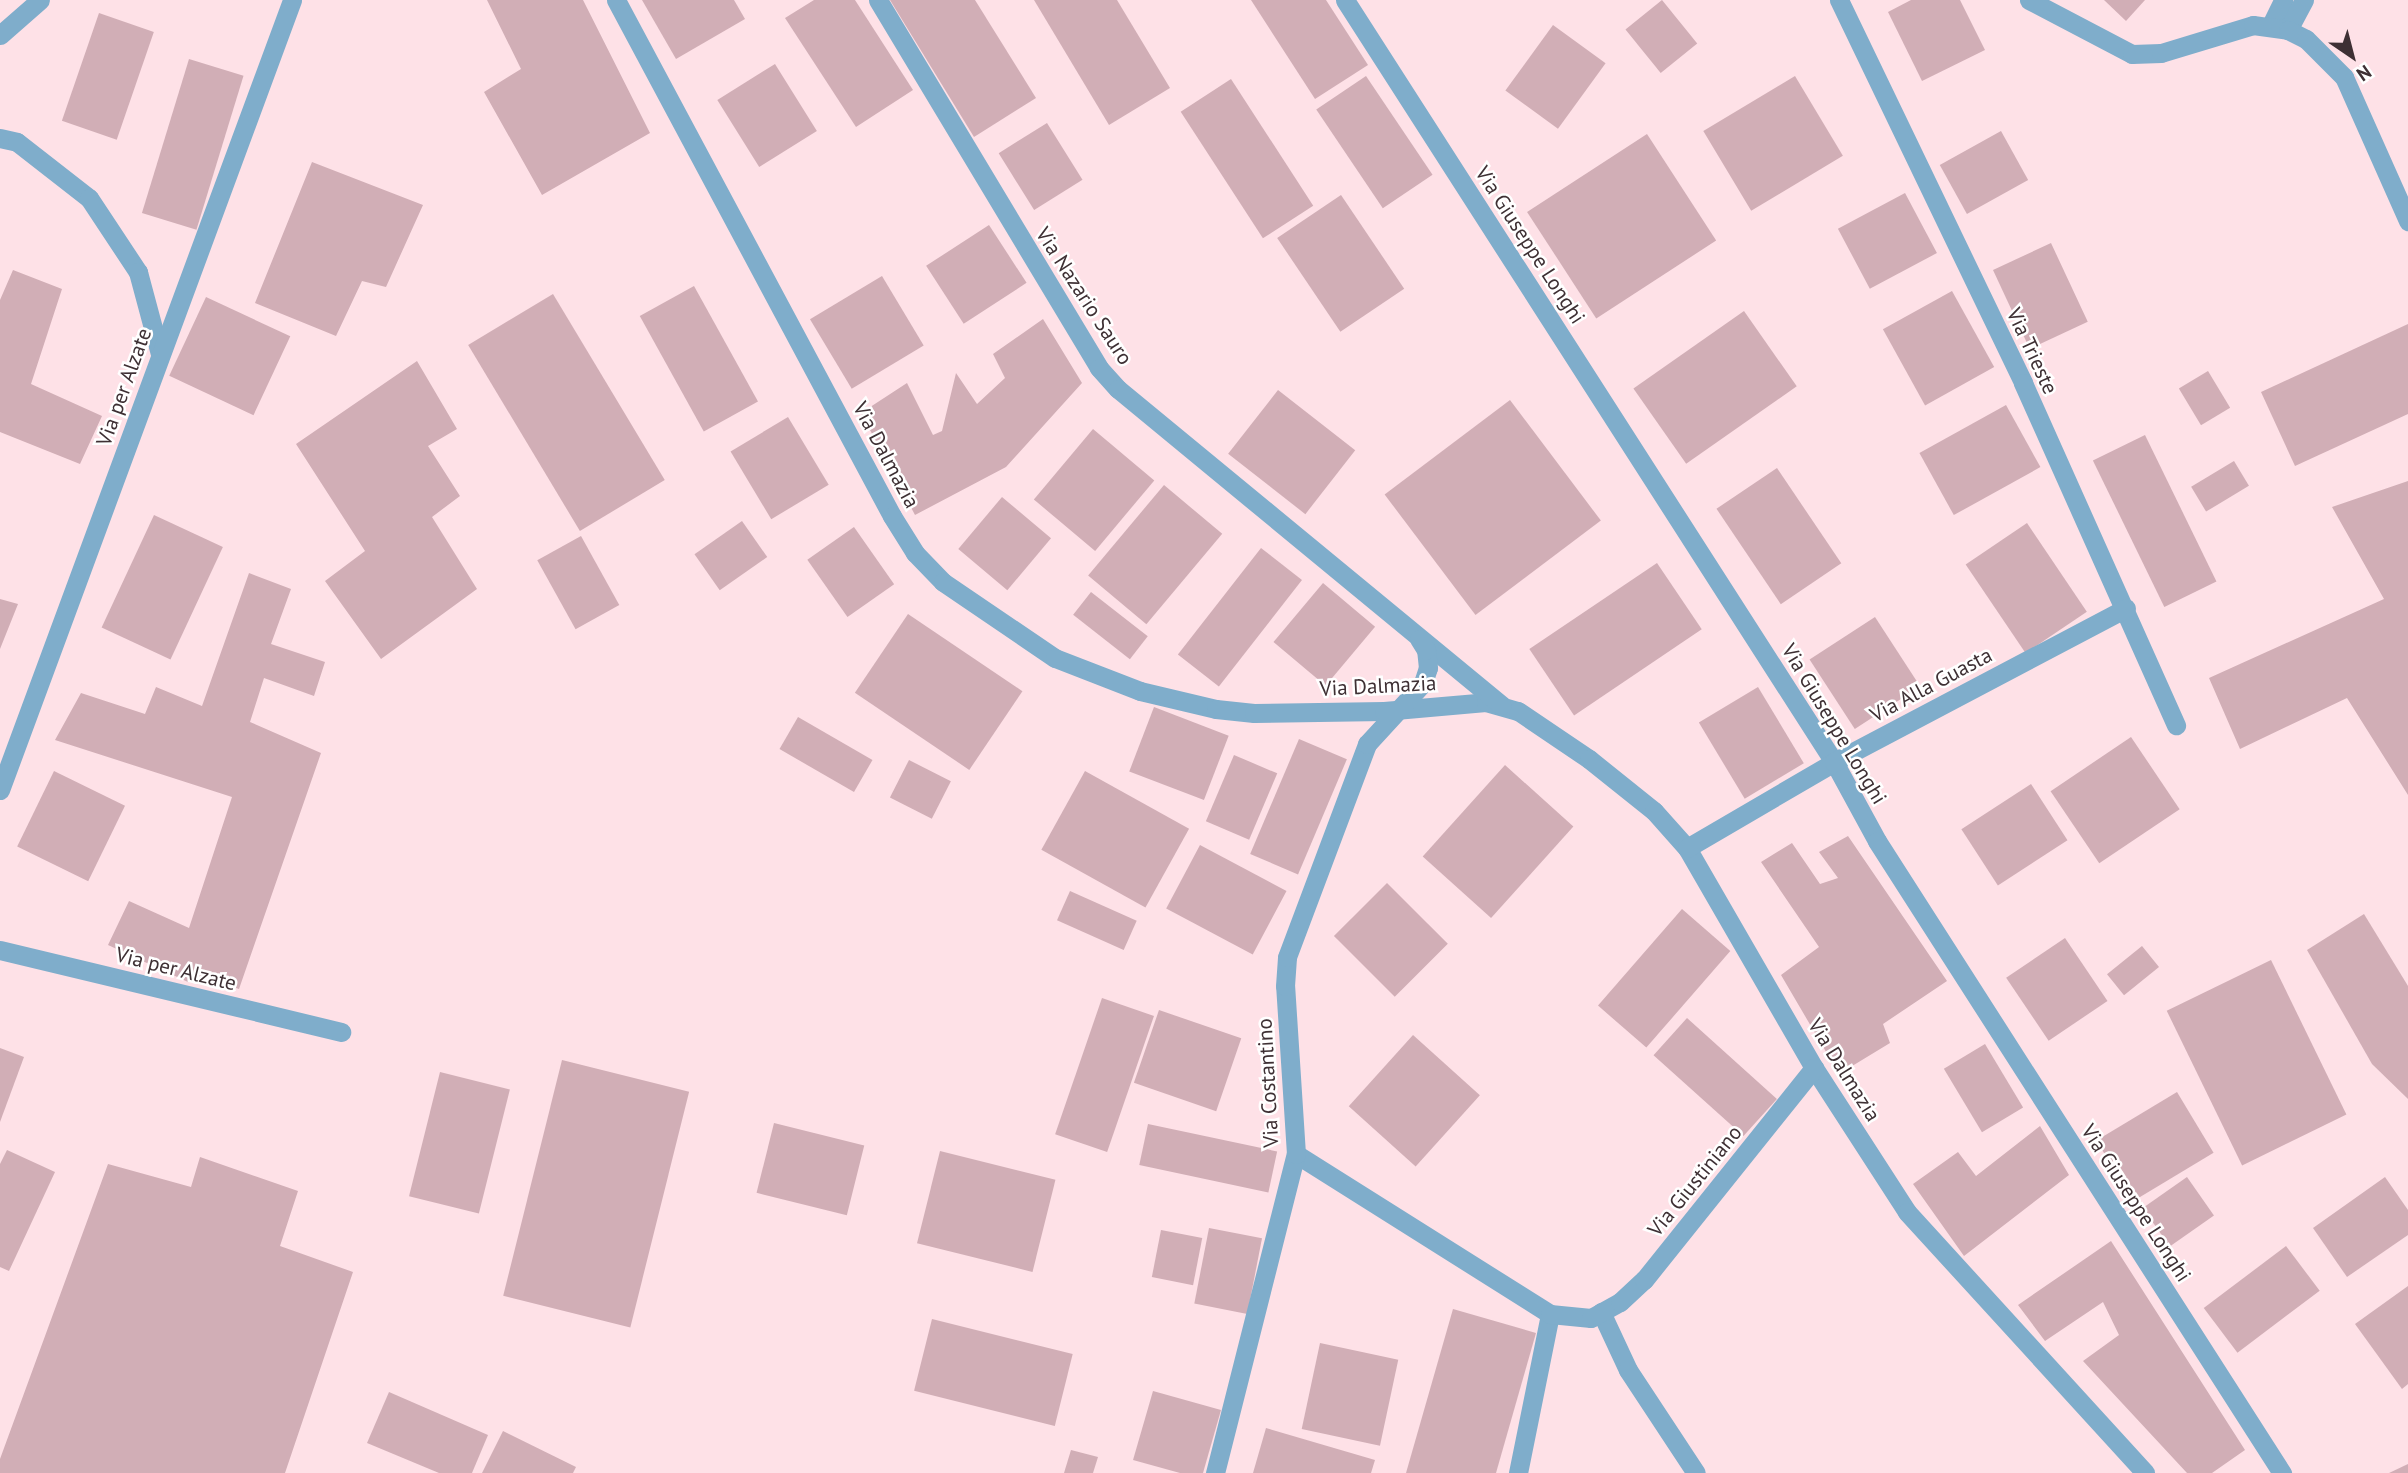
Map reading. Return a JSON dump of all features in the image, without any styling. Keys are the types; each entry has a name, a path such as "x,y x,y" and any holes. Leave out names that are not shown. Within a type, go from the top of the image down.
{"street":[{"path":"0,35 40,0"},
{"name":"Via per Alzate","path":"0,790 292,0"},
{"name":"Via Dalmazia","path":"616,0 892,516 915,553 943,582 1055,658 1140,691 1216,709 1254,713 1501,705 1518,711 1619,782 1687,848 1814,1068 1907,1212 1941,1255 2145,1473"},
{"name":"Via Nazario Sauro","path":"878,0 1099,368 1118,389 1501,705"},
{"name":"Via Giuseppe Longhi","path":"1345,0 1834,762 1877,841 2282,1473"},
{"name":"Via Trieste","path":"1839,0 2126,608 2176,725"},
{"path":"2029,0 2132,54 2161,53 2253,25 2279,27 2321,50 2344,76 2408,220"},
{"path":"2279,27 2283,0"},
{"path":"2279,27 2304,0"},
{"path":"0,138 17,142 89,198 138,272 160,354"},
{"name":"Via Alla Guasta","path":"1687,848 1834,762 2126,608"},
{"path":"1400,709 1423,683 1428,668 1426,650 1418,637"},
{"name":"Via Costantino","path":"1215,1473 1296,1154 1285,986 1287,957 1367,744 1400,709"},
{"name":"Via per Alzate","path":"0,950 341,1032"},
{"name":"Via Giustiniano","path":"1296,1154 1550,1314 1569,1319 1601,1312 1644,1280 1814,1068"},
{"path":"1601,1312 1628,1370 1696,1473"},
{"path":"1518,1473 1550,1314"}],"building":[{"path":"487,0 583,0 650,133 542,195 484,92 521,69"},
{"path":"642,0 734,0 745,19 676,59"},
{"path":"814,0 855,0 913,90 856,127 785,18"},
{"path":"890,0 975,0 1036,98 974,137"},
{"path":"1034,0 1117,0 1170,88 1109,125"},
{"path":"1251,0 1326,0 1368,65 1315,99"},
{"path":"1662,0 1697,44 1661,73 1625,30"},
{"path":"1911,0 1960,0 1985,50 1922,81 1888,12"},
{"path":"2104,0 2145,0 2126,21"},
{"path":"99,13 154,32 117,140 62,121"},
{"path":"1553,25 1606,63 1558,129 1505,91"},
{"path":"189,59 244,76 196,230 142,213"},
{"path":"775,64 817,131 759,167 717,100"},
{"path":"1366,76 1433,175 1383,208 1316,110"},
{"path":"1795,76 1843,156 1751,211 1703,131"},
{"path":"1231,79 1313,206 1263,238 1181,112"},
{"path":"1047,123 1083,180 1034,210 999,153"},
{"path":"2001,131 2028,180 1967,214 1940,165"},
{"path":"1647,134 1716,241 1596,318 1527,212"},
{"path":"312,162 423,205 386,287 362,281 336,336 255,303"},
{"path":"1905,193 1937,253 1870,289 1838,229"},
{"path":"1341,195 1404,289 1340,332 1277,238"},
{"path":"989,225 1027,283 964,324 926,266"},
{"path":"2051,243 2088,322 2030,349 1993,270"},
{"path":"13,270 62,289 31,384 102,416 80,464 0,432 0,300"},
{"path":"882,276 924,345 852,389 810,319"},
{"path":"694,286 758,401 704,432 640,316"},
{"path":"1952,291 1994,367 1925,405 1883,329"},
{"path":"553,294 665,480 580,531 468,345"},
{"path":"206,297 290,336 254,415 169,376"},
{"path":"1744,311 1797,386 1686,464 1633,388"},
{"path":"1043,319 1082,383 1006,467 915,515 861,413 907,383 933,435 942,431 956,373 977,404 1005,378 993,354"},
{"path":"2408,324 2408,414 2295,466 2261,392"},
{"path":"417,361 457,429 428,446 460,496 432,517 477,589 381,659 325,581 365,551 296,444"},
{"path":"2208,371 2230,408 2201,425 2179,389"},
{"path":"1278,390 1355,450 1305,514 1228,454"},
{"path":"1510,400 1601,521 1475,615 1385,494"},
{"path":"2006,405 2040,467 1954,515 1919,453"},
{"path":"788,417 829,485 771,519 731,452"},
{"path":"1093,429 1154,480 1095,551 1034,499"},
{"path":"2145,435 2216,582 2164,607 2093,460"},
{"path":"2234,461 2249,486 2206,512 2191,487"},
{"path":"1777,468 1841,563 1781,604 1716,509"},
{"path":"2408,481 2408,795 2347,698 2240,749 2209,678 2384,599 2332,507"},
{"path":"1164,485 1222,534 1146,624 1088,575"},
{"path":"1002,497 1051,538 1007,590 958,549"},
{"path":"154,515 223,547 170,660 102,627"},
{"path":"742,521 767,557 720,590 694,554"},
{"path":"2027,523 2087,612 2025,653 1966,564"},
{"path":"854,527 894,584 847,617 807,560"},
{"path":"581,536 619,605 576,629 537,560"},
{"path":"1261,548 1302,580 1219,686 1178,654"},
{"path":"1657,563 1702,629 1574,715 1529,649"},
{"path":"249,573 291,589 271,644 325,662 314,696 264,678 250,722 321,753 239,989 193,973 188,982 108,945 129,901 189,928 232,797 55,740 81,693 145,714 156,687 202,706"},
{"path":"1323,583 1375,627 1326,686 1274,642"},
{"path":"1091,592 1148,636 1130,659 1073,615"},
{"path":"0,599 18,604 0,649"},
{"path":"908,614 1022,691 969,770 855,693"},
{"path":"1875,617 1920,687 1855,729 1810,659"},
{"path":"1758,687 1804,763 1745,799 1699,723"},
{"path":"1154,707 1229,736 1204,800 1129,771"},
{"path":"798,717 872,760 854,792 780,749"},
{"path":"2131,737 2180,809 2099,863 2051,791"},
{"path":"1299,739 1347,759 1298,874 1250,854"},
{"path":"1234,755 1277,773 1249,840 1206,821"},
{"path":"909,760 951,781 932,819 890,797"},
{"path":"1505,765 1573,827 1491,918 1423,856"},
{"path":"54,771 125,806 88,881 17,846"},
{"path":"1085,771 1189,829 1145,907 1041,850"},
{"path":"2031,784 2067,840 1998,885 1961,829"},
{"path":"1848,836 1947,981 1883,1024 1890,1043 1839,1074 1781,975 1819,947 1761,862 1792,843 1820,884 1838,878 1819,852"},
{"path":"1200,845 1287,891 1253,955 1166,909"},
{"path":"1387,883 1448,944 1395,997 1334,936"},
{"path":"1070,891 1137,921 1124,950 1057,920"},
{"path":"1682,909 1730,951 1646,1048 1598,1006"},
{"path":"2364,914 2408,986 2408,1099 2372,1064 2307,950"},
{"path":"2065,938 2107,1001 2049,1041 2006,978"},
{"path":"2142,946 2159,967 2124,995 2107,974"},
{"path":"2271,960 2346,1115 2242,1165 2167,1011"},
{"path":"1102,998 1154,1016 1107,1152 1055,1134"},
{"path":"1159,1010 1241,1038 1216,1111 1134,1083"},
{"path":"1687,1018 1777,1099 1743,1136 1654,1055"},
{"path":"1413,1035 1480,1095 1416,1167 1349,1106"},
{"path":"1985,1044 2023,1107 1982,1132 1944,1069"},
{"path":"0,1048 24,1057 0,1122"},
{"path":"562,1060 689,1092 630,1327 503,1296"},
{"path":"440,1072 510,1089 479,1214 409,1196"},
{"path":"2177,1092 2214,1153 2133,1201 2096,1140"},
{"path":"774,1123 864,1145 847,1215 757,1193"},
{"path":"1148,1124 1277,1151 1268,1193 1139,1165"},
{"path":"2040,1126 2069,1175 1964,1256 1913,1184 1958,1152 1976,1176"},
{"path":"7,1150 55,1172 9,1271 0,1267 0,1164"},
{"path":"940,1151 1055,1180 1032,1272 917,1243"},
{"path":"200,1157 298,1191 280,1246 353,1272 285,1473 0,1473 0,1459 108,1164 191,1187"},
{"path":"2187,1177 2214,1216 2170,1246 2143,1208"},
{"path":"2385,1177 2408,1210 2408,1235 2347,1277 2313,1228"},
{"path":"1209,1228 1262,1238 1247,1314 1194,1304"},
{"path":"1161,1230 1202,1238 1193,1285 1152,1277"},
{"path":"2111,1241 2245,1450 2212,1473 2187,1473 2083,1361 2119,1335 2103,1302 2045,1341 2018,1305"},
{"path":"2286,1246 2320,1291 2237,1353 2204,1308"},
{"path":"2408,1286 2408,1384 2402,1389 2355,1324"},
{"path":"1453,1309 1536,1333 1496,1473 1406,1473"},
{"path":"932,1319 1073,1354 1055,1426 914,1391"},
{"path":"1320,1343 1398,1360 1380,1446 1302,1429"},
{"path":"1153,1391 1221,1410 1203,1473 1180,1473 1133,1460"},
{"path":"389,1392 488,1435 472,1473 439,1473 367,1443"},
{"path":"1266,1428 1375,1460 1371,1473 1253,1473"},
{"path":"503,1431 576,1467 573,1473 482,1473"},
{"path":"1071,1450 1098,1457 1093,1473 1064,1473"},
{"path":"2408,1464 2408,1473 2389,1473"}]}
